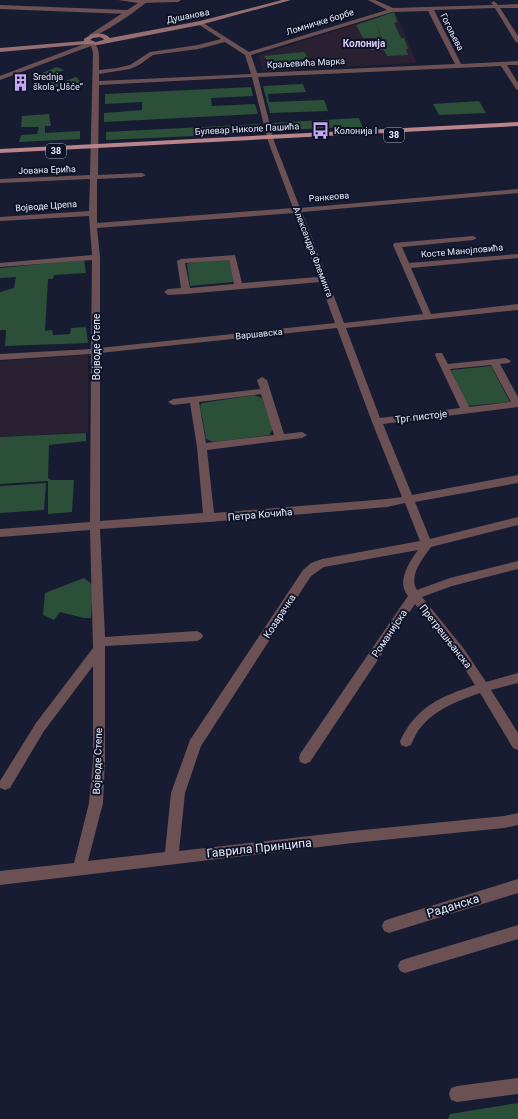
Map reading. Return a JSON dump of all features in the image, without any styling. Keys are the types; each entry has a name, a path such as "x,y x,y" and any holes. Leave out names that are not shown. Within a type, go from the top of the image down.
{"main road":[{"name":"Душанова","path":"105,39 200,23 288,0"},
{"path":"109,27 116,34 126,35"},
{"name":"Душанова","path":"105,39 137,34"},
{"path":"0,50 71,44 105,39"},
{"path":"59,45 91,41"},
{"path":"71,44 77,48"},
{"name":"Булевар Николе Пашића","path":"270,139 518,124"},
{"name":"Булевар Николе Пашића","path":"0,154 270,139 518,128"},
{"name":"Булевар Николе Пашића","path":"0,151 95,148"}],"street":[{"path":"121,0 178,0"},
{"path":"371,0 392,10"},
{"path":"492,0 518,41"},
{"path":"0,78 77,48 91,41 128,12 145,1"},
{"path":"405,2 408,9"},
{"name":"Ломничке борбе","path":"248,54 392,10 518,6"},
{"path":"0,7 128,12"},
{"name":"Гогољева","path":"430,8 458,65"},
{"path":"200,23 248,54"},
{"path":"96,53 105,39 109,27"},
{"path":"96,72 131,66 138,63 144,56 152,53 198,47 226,40"},
{"name":"Војводе Степе","path":"79,870 96,803 98,782 98,646 95,525 96,257 93,226 96,53 91,41"},
{"name":"Александра Флеминга","path":"248,54 270,139 408,500"},
{"path":"502,63 518,88"},
{"name":"Краљевића Марка","path":"96,82 518,63"},
{"name":"Јована Ерића","path":"0,181 142,175"},
{"name":"Ранкеова","path":"93,226 518,191"},
{"name":"Војводе Црепа","path":"0,219 94,213"},
{"name":"Косте Манојловића","path":"428,317 397,245 473,238"},
{"path":"230,246 239,286"},
{"path":"180,251 186,291"},
{"name":"Косте Манојловића","path":"407,266 518,256"},
{"path":"0,265 96,257"},
{"path":"181,261 232,257"},
{"path":"168,292 324,279"},
{"name":"Варшавска","path":"0,357 96,351 518,307"},
{"path":"439,355 466,411"},
{"path":"444,367 506,361"},
{"name":"Трг пистоје","path":"377,422 517,404 494,362"},
{"path":"262,380 280,438"},
{"path":"173,402 265,391"},
{"path":"194,400 202,446 209,518"},
{"path":"202,446 302,435"},
{"name":"Петра Кочића","path":"0,533 366,505 408,500 518,479"},
{"path":"408,500 427,544 409,576 408,583 414,596"},
{"name":"Козарачка","path":"171,858 178,793 195,744 307,573 315,566 327,562 427,544 518,521"},
{"name":"Претрешњанска","path":"518,565 443,584 414,596 460,652 518,744"},
{"name":"Романијска","path":"305,758 414,596"},
{"path":"6,784 40,727 98,646 197,636"},
{"path":"406,741 413,727 425,714 483,687 518,678"},
{"name":"Гаврила Принципа","path":"0,878 353,837 504,822 518,819"},
{"name":"Раданска","path":"389,926 518,886"},
{"path":"405,966 518,932"},
{"path":"456,1094 518,1086"}],"shaded area":[{"path":"395,12 417,63 263,71 259,55"},
{"path":"88,355 88,432 0,437 0,361"}],"green space":[{"path":"394,12 397,22 394,23 401,38 404,38 408,49 406,49 408,55 387,56 384,50 371,50 367,41 387,39 382,39 376,23 381,38 363,38 356,25"},
{"path":"304,52 310,60 270,65 264,56"},
{"path":"57,67 64,70 52,75 65,81 76,77 85,86 51,87 46,80 37,75"},
{"path":"303,84 306,92 268,94 269,102 324,100 328,111 270,113 263,86"},
{"path":"251,87 253,96 211,98 212,106 255,104 258,114 104,122 104,113 142,110 142,102 105,104 105,94"},
{"path":"479,101 486,113 439,115 433,104"},
{"path":"49,114 51,126 45,126 45,133 80,131 80,139 19,142 21,135 37,134 39,127 21,127 22,116"},
{"path":"359,118 363,128 341,127 275,130 271,123"},
{"path":"259,124 261,133 106,140 106,132"},
{"path":"226,259 229,260 234,281 190,286 187,264"},
{"path":"84,260 86,273 54,275 53,279 48,279 45,331 52,330 53,335 70,334 71,328 86,327 88,343 5,346 6,330 0,330 0,292 14,288 16,277 0,278 0,268"},
{"path":"491,366 510,402 467,406 451,370"},
{"path":"254,395 262,398 273,429 269,435 214,442 206,439 200,406 202,403"},
{"path":"86,433 86,441 49,445 48,478 51,480 74,480 72,512 48,514 48,481 0,484 0,437"},
{"path":"46,483 44,510 0,513 0,486"},
{"path":"84,578 93,585 91,618 84,618 60,612 54,620 43,615 45,593"},
{"path":"518,1103 518,1119 448,1119 450,1114"}],"place":[{"name":"Srednja škola „Ušće”","path":"20,82"},
{"name":"Колонија I","path":"321,131"}],"district":[{"name":"Колонија","path":"364,43"}]}
